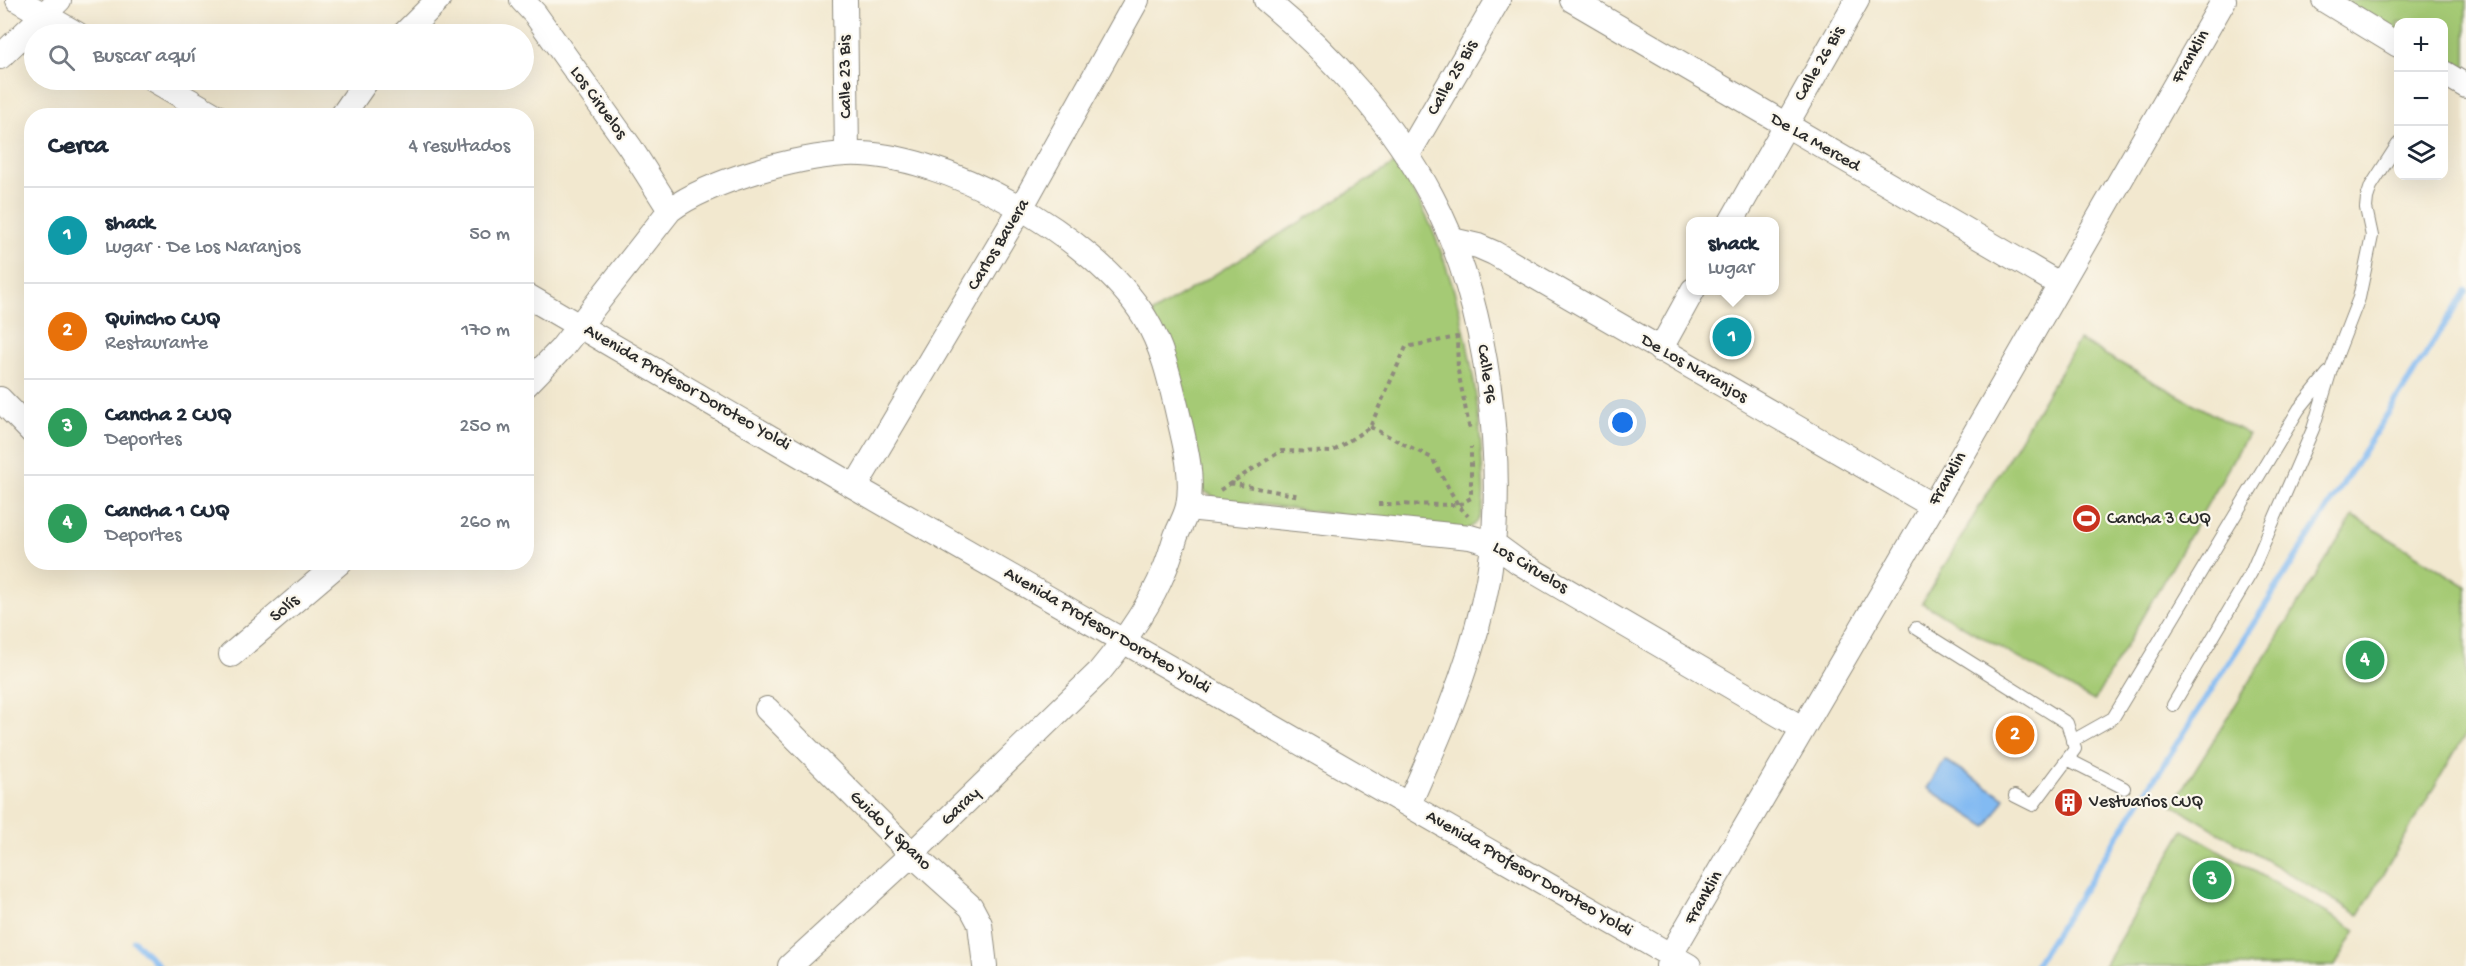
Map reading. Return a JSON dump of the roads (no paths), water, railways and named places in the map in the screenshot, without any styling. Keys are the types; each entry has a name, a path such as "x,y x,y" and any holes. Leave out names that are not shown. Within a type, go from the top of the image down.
{"street":[{"path":"18,0 52,8 67,24"},
{"path":"414,24 438,0"},
{"name":"Los Ciruelos","path":"522,0 536,14 630,147 670,210"},
{"name":"Calle 23 Bis","path":"845,0 847,154"},
{"name":"Carlos Bavera","path":"855,487 1021,208 1137,0"},
{"name":"Calle 96","path":"1266,0 1325,55 1356,89 1407,156 1432,197 1452,240 1473,304 1485,353 1495,458 1494,544 1483,603 1461,681 1408,804"},
{"name":"Calle 25 Bis","path":"1407,156 1498,0"},
{"name":"De La Merced","path":"1572,0 1784,126 2059,284"},
{"name":"Calle 26 Bis","path":"1734,217 1857,0"},
{"name":"Franklin","path":"1676,962 1802,728 1933,506 2224,0"},
{"path":"2324,0 2394,43"},
{"path":"35,24 52,8"},
{"path":"0,57 24,34"},
{"path":"2448,75 2466,86"},
{"path":"171,90 202,108"},
{"path":"348,108 360,90"},
{"name":"Garay","path":"670,210 698,194 751,173 802,160 847,154 910,163 950,174 986,189 1021,208 1068,239 1105,270 1145,318 1171,386 1190,482 1194,508 1164,573 1125,641 1099,672 912,854 790,966"},
{"path":"534,378 545,368 670,210"},
{"name":"De Los Naranjos","path":"1452,240 1478,246 1494,253 1933,506"},
{"path":"1660,350 1691,295"},
{"name":"Avenida Profesor Doroteo Yoldi","path":"534,299 855,487 1408,804 1676,962"},
{"path":"0,399 24,424"},
{"name":"Los Ciruelos","path":"1194,508 1470,537 1494,544 1520,563 1802,728"},
{"name":"Solís","path":"231,655 331,570"},
{"name":"Guido y Spano","path":"766,709 912,854 971,907 980,924 985,966"}],"lane":[{"path":"2173,705 2251,573 2313,429 2331,370 2359,298 2372,236 2366,207 2367,198 2371,186 2394,150"},
{"path":"2072,741 2113,718 2299,408 2331,370"},
{"path":"1916,628 2067,723 2075,749 2069,760 2033,805 2015,796"},
{"path":"2069,760 2124,788"}],"water":[{"path":"1945,760 2005,798 1987,827 1927,788"}],"waterway":[{"path":"2035,966 2466,291"},
{"path":"134,941 159,966"}],"place":[{"name":"shack","path":"1732,337"},
{"name":"Cancha 3 CUQ","path":"2086,519"},
{"name":"Cancha 1 CUQ","path":"2365,660"},
{"name":"Quincho CUQ","path":"2015,735"},
{"name":"Vestuarios CUQ","path":"2068,802"},
{"name":"Cancha 2 CUQ","path":"2212,880"}]}
